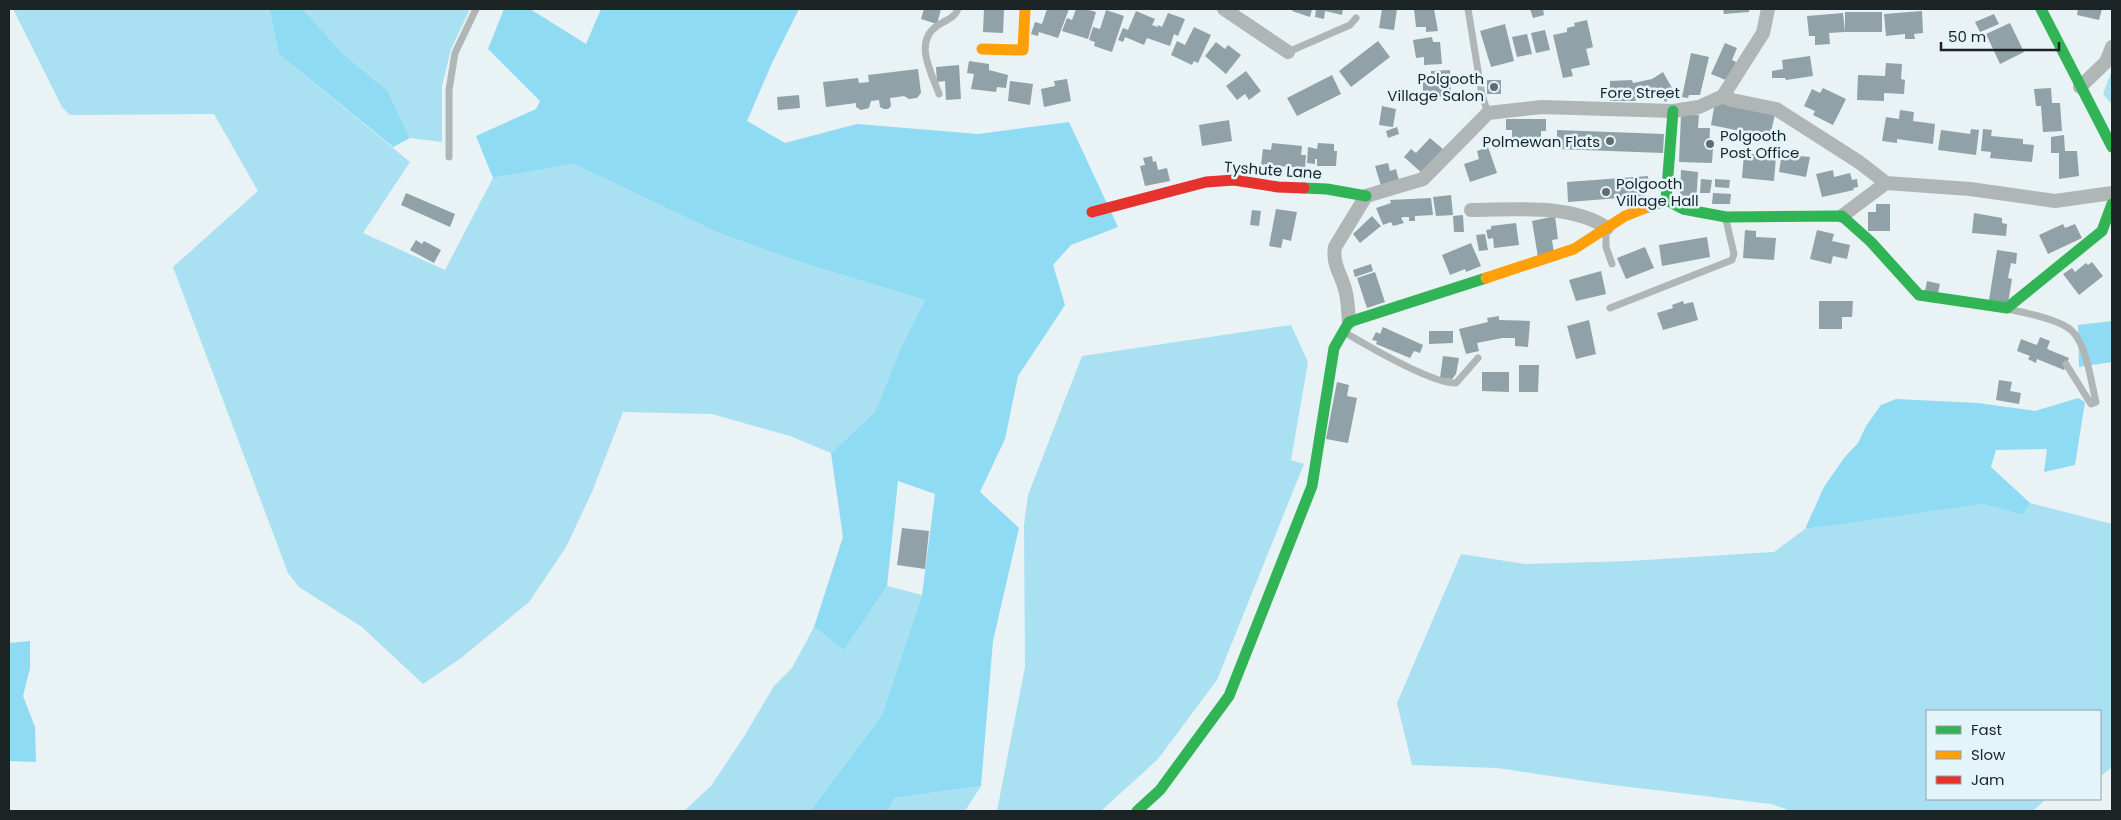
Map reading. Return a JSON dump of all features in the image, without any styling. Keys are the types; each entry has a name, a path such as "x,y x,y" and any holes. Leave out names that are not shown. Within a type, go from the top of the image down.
{"street":[{"path":"982,48 1023,50 1025,9"},
{"path":"1224,9 1288,52"},
{"path":"1768,9 1763,33 1723,96 1732,100 1776,110 1859,162 1886,183 1970,189 2055,201 2112,193"},
{"path":"2041,9 2112,147"},
{"path":"2080,87 2102,66 2112,47"},
{"name":"Fore Street","path":"1488,113 1542,107 1673,111 1699,107 1723,96"},
{"path":"1666,200 1673,111"},
{"path":"1137,811 1160,790 1229,696 1312,486 1334,348 1346,327 1346,290 1337,270 1334,255 1335,247 1366,196 1423,180 1488,113"},
{"name":"Tyshute Lane","path":"1092,212 1206,182 1234,180 1278,186 1327,189 1366,196"},
{"path":"1346,327 1574,249 1641,209 1666,200 1683,209 1726,217 1842,216 1886,183"},
{"path":"1842,216 1871,242 1919,295 2007,308 2102,231 2112,204"},
{"path":"1471,210 1528,210 1566,213 1598,221 1607,228"}],"lane":[{"path":"449,157 450,90 455,53 476,9"},
{"path":"939,94 928,66 926,45 931,32 954,16 958,9"},
{"path":"1468,9 1482,95 1488,113"},
{"path":"1288,52 1350,25 1356,18"},
{"path":"1610,308 1732,260 1734,254 1726,217"},
{"path":"1607,228 1606,242 1612,264"},
{"path":"2007,308 2054,321 2073,332 2084,353 2096,402 2091,404 2066,364"},
{"path":"1346,327 1430,378 1448,383 1456,383 1478,358"}],"shaded area":[{"path":"13,9 269,9 279,54 410,162 363,233 445,270 493,178 574,164 719,233 800,262 925,300 901,347 875,412 831,453 790,436 712,414 623,412 592,492 566,547 529,602 461,658 423,684 362,627 299,587 288,573 173,267 258,191 214,114 70,115 62,107"},
{"path":"269,9 304,9 343,54 387,90 410,138 393,147 279,54"},
{"path":"304,9 470,9 451,49 442,86 442,142 410,138 387,90 343,54 303,11"},
{"path":"504,9 530,9 586,44 601,9 799,9 772,63 747,121 785,143 857,124 978,134 1069,122 1118,227 1071,245 1053,265 1065,305 1018,376 1005,439 980,492 1019,528 993,641 981,786 894,798 888,811 810,811 882,715 922,595 935,494 898,481 887,586 844,650 814,627 843,537 831,453 875,412 901,347 925,300 800,262 719,233 574,164 493,178 476,136 536,109 540,101 488,49"},
{"path":"2112,70 2112,105 2103,94"},
{"path":"2112,321 2112,362 2079,367 2078,325"},
{"path":"1291,325 1308,362 1291,460 1304,464 1217,680 1158,759 1101,811 997,811 1025,667 1024,525 1028,495 1082,356"},
{"path":"2078,398 2085,402 2075,465 2044,472 2047,449 1996,450 1991,467 2030,503 2023,515 1983,504 1805,529 1824,487 1844,458 1858,443 1866,426 1881,405 1896,399 1978,403 2035,411"},
{"path":"2030,503 2112,524 2112,767 2101,776 2101,710 1926,710 1926,800 2045,800 2033,811 1786,811 1786,809 1771,804 1605,784 1497,768 1412,765 1397,703 1461,554 1525,564 1630,561 1774,552 1805,529 1844,523 1983,504 2023,515"},
{"path":"887,586 922,595 882,715 810,811 684,811 711,786 745,735 774,686 792,668 814,627 844,650"},
{"path":"30,641 30,668 23,696 35,727 36,762 9,761 9,643"},
{"path":"981,786 965,811 888,811 894,798"}],"building":[{"path":"924,9 941,9 937,24 921,19"},
{"path":"984,9 1004,9 1003,33 983,32"},
{"path":"1047,9 1069,9 1058,38 1039,32 1038,36 1031,34 1035,22 1042,24"},
{"path":"1076,9 1096,12 1088,39 1062,31 1067,18 1072,20"},
{"path":"1293,9 1312,9 1310,17 1292,11"},
{"path":"1316,9 1343,9 1342,15 1325,11 1324,19 1315,17"},
{"path":"1382,9 1397,9 1394,30 1379,28"},
{"path":"1414,9 1434,9 1438,31 1426,32 1426,27 1416,27"},
{"path":"1530,9 1543,9 1544,15 1533,18"},
{"path":"1723,9 1749,9 1749,12 1724,14"},
{"path":"2078,9 2102,9 2099,20 2077,15"},
{"path":"1106,10 1124,16 1112,52 1094,46 1095,42 1089,40 1093,27 1100,29"},
{"path":"1136,11 1155,19 1152,25 1158,27 1158,25 1162,27 1168,13 1185,19 1178,36 1174,34 1170,46 1147,38 1144,45 1125,37 1123,42 1118,40 1123,28 1128,30"},
{"path":"1922,11 1923,33 1914,34 1915,39 1905,39 1905,34 1886,36 1884,14"},
{"path":"1845,12 1882,12 1882,32 1845,32"},
{"path":"1843,13 1845,32 1829,33 1830,44 1815,45 1815,36 1809,36 1807,16"},
{"path":"1994,14 1999,24 1980,32 1975,22"},
{"path":"1587,20 1593,47 1586,49 1590,65 1571,69 1573,76 1563,78 1553,35 1567,32 1567,28 1575,26 1574,23"},
{"path":"2010,23 2024,52 2000,64 1986,34"},
{"path":"1505,24 1514,61 1491,67 1480,31"},
{"path":"1194,27 1211,35 1198,63 1194,61 1192,65 1171,55 1177,41 1185,45"},
{"path":"1545,30 1550,50 1536,53 1531,33"},
{"path":"1527,34 1532,54 1517,57 1512,37"},
{"path":"1432,37 1433,42 1440,42 1442,64 1424,65 1424,57 1416,58 1413,40"},
{"path":"1378,41 1390,57 1351,87 1339,71"},
{"path":"1216,42 1225,49 1228,45 1241,55 1226,74 1205,56"},
{"path":"1725,43 1737,48 1732,60 1736,62 1728,81 1711,74"},
{"path":"1691,53 1709,57 1700,95 1689,95 1688,98 1682,97"},
{"path":"1810,56 1813,76 1786,80 1785,78 1772,78 1772,71 1783,69 1782,60"},
{"path":"969,61 989,64 989,70 1008,75 1006,88 997,87 996,92 971,89 974,74 967,73"},
{"path":"1886,63 1902,64 1901,79 1905,80 1904,94 1884,93 1884,101 1857,100 1858,75 1885,76"},
{"path":"959,65 961,99 946,100 945,81 937,82 936,67"},
{"path":"918,69 921,93 917,98 909,99 904,96 890,98 891,106 888,109 880,107 879,100 871,101 869,108 861,110 856,107 856,103 826,107 823,82 858,78 859,83 869,82 868,75"},
{"path":"1450,70 1451,96 1433,97 1433,92 1423,93 1423,81 1431,81 1431,71"},
{"path":"1246,71 1261,91 1249,100 1245,94 1237,100 1226,86"},
{"path":"1663,72 1676,95 1665,102 1661,95 1635,98 1636,101 1610,101 1610,81 1632,80 1633,83 1652,79"},
{"path":"1332,75 1341,94 1297,116 1287,98"},
{"path":"1067,79 1071,101 1044,107 1041,89 1055,86 1054,81"},
{"name":"Polgooth Village Salon","path":"1487,80 1501,80 1501,94 1487,94"},
{"path":"1010,81 1033,84 1030,105 1008,101"},
{"path":"1823,88 1846,99 1833,125 1813,115 1815,111 1804,106 1812,89 1820,93"},
{"path":"2051,88 2052,103 2060,103 2062,131 2043,132 2041,106 2036,106 2034,89"},
{"path":"799,95 800,108 778,110 777,97"},
{"path":"1715,102 1775,114 1770,137 1711,125"},
{"path":"1382,106 1396,109 1393,127 1379,125"},
{"path":"1900,110 1914,112 1913,121 1935,124 1933,144 1897,139 1897,143 1882,141 1886,117 1899,119"},
{"path":"1681,115 1699,115 1698,128 1710,128 1709,148 1713,148 1712,163 1679,162"},
{"path":"1506,119 1546,119 1546,131 1541,131 1541,143 1523,142 1523,138 1512,138 1512,130 1506,130"},
{"path":"1229,120 1232,141 1202,146 1199,125"},
{"path":"1397,127 1399,134 1388,138 1386,131"},
{"path":"1971,129 1979,130 1976,155 1938,150 1941,130 1970,134"},
{"path":"1983,129 1992,130 1991,136 2023,139 2023,144 2034,145 2032,162 1990,158 1991,152 1981,151"},
{"name":"Polmewan Flats","path":"1557,130 1664,134 1663,153 1557,149"},
{"path":"2064,135 2065,151 2077,151 2079,176 2059,179 2059,153 2051,153 2051,137"},
{"path":"1430,138 1444,150 1423,174 1404,157 1411,149 1416,153"},
{"path":"1272,143 1302,146 1301,155 1306,155 1305,168 1261,165 1263,149 1271,150"},
{"path":"1318,143 1334,144 1334,151 1337,151 1336,166 1317,166 1317,159 1315,159 1315,164 1307,163 1308,147 1317,149"},
{"path":"1488,147 1497,173 1470,182 1464,164 1479,159 1477,151"},
{"path":"1793,150 1800,151 1800,156 1810,157 1806,177 1779,172 1782,152 1792,153"},
{"path":"1744,153 1776,157 1774,181 1742,178"},
{"path":"1152,156 1153,162 1156,161 1158,170 1167,168 1170,181 1145,186 1140,166 1145,165 1143,158"},
{"path":"1388,163 1390,171 1396,169 1399,181 1381,186 1375,166"},
{"path":"1681,170 1698,172 1696,203 1686,200 1680,193"},
{"path":"1833,170 1834,177 1850,173 1852,180 1857,179 1858,187 1853,188 1854,190 1822,197 1816,174"},
{"name":"Polgooth Village Hall","path":"1648,176 1649,188 1645,188 1645,196 1568,202 1567,182"},
{"path":"1701,179 1712,180 1710,193 1700,193"},
{"path":"1715,179 1730,180 1729,188 1715,187"},
{"path":"406,193 455,214 450,227 401,205"},
{"path":"1713,193 1731,194 1730,204 1712,204"},
{"path":"1451,195 1453,215 1436,216 1433,197"},
{"path":"1431,198 1433,215 1415,216 1415,221 1409,221 1409,217 1403,217 1401,218 1404,223 1393,226 1391,222 1383,225 1376,208 1391,203 1390,200"},
{"path":"1876,204 1890,204 1890,231 1868,231 1868,212 1876,212"},
{"path":"1276,209 1297,212 1291,241 1283,239 1281,248 1269,246"},
{"path":"1252,210 1261,211 1259,226 1250,225"},
{"path":"1974,213 2002,218 2002,223 2007,224 2006,236 1972,233"},
{"path":"1463,215 1464,232 1454,232 1453,216"},
{"path":"1372,216 1381,226 1360,243 1353,234"},
{"path":"1555,216 1558,239 1552,240 1554,253 1538,257 1532,221"},
{"path":"1516,223 1519,245 1494,248 1493,238 1488,239 1486,230 1491,229 1491,226"},
{"path":"2063,224 2065,228 2075,224 2082,238 2048,254 2039,235"},
{"path":"1745,230 1756,231 1756,237 1776,238 1774,260 1743,258"},
{"path":"1817,230 1834,234 1832,241 1850,245 1847,259 1833,256 1831,264 1810,259"},
{"path":"1485,234 1488,250 1479,251 1476,235"},
{"path":"1707,237 1710,257 1662,266 1659,245"},
{"path":"416,240 422,244 424,241 441,250 434,263 410,250"},
{"path":"1471,243 1481,266 1466,272 1465,269 1450,275 1442,255"},
{"path":"1645,247 1654,268 1626,279 1617,258"},
{"path":"1997,250 2017,253 2016,264 2011,263 2008,278 2012,279 2008,303 1989,300"},
{"path":"2092,262 2103,276 2079,295 2063,274 2072,268 2075,272 2086,263 2088,265"},
{"path":"1371,264 1373,271 1355,277 1353,270"},
{"path":"1601,271 1606,294 1576,301 1569,280"},
{"path":"1375,272 1385,302 1367,308 1357,278"},
{"path":"1927,281 1940,284 1938,293 1925,291"},
{"path":"1683,301 1684,304 1693,302 1698,320 1663,330 1657,313 1673,308 1672,305"},
{"path":"1819,301 1853,301 1852,317 1842,317 1842,329 1819,329"},
{"path":"1499,316 1499,320 1530,321 1528,347 1515,346 1515,338 1502,338 1477,343 1479,351 1466,354 1459,329 1488,322 1487,318"},
{"path":"1589,320 1596,354 1576,359 1567,326"},
{"path":"1383,327 1423,345 1420,353 1414,351 1410,358 1376,344 1377,341 1372,340 1376,332 1380,334"},
{"path":"1429,331 1453,331 1453,343 1429,344"},
{"path":"2040,337 2050,341 2047,349 2069,358 2064,370 2037,359 2036,363 2028,359 2030,356 2017,351 2021,339 2037,345"},
{"path":"1443,356 1459,358 1456,374 1452,379 1440,378"},
{"path":"1519,365 1539,365 1538,392 1519,392"},
{"path":"1482,372 1509,372 1509,392 1482,391"},
{"path":"1999,380 2012,382 2010,391 2021,393 2019,404 1996,400"},
{"path":"1337,382 1349,385 1347,396 1357,398 1348,443 1326,439"},
{"path":"902,528 929,531 925,569 897,565"}],"traffic: fast":[{"path":"2041,9 2112,147"},
{"path":"1648,207 1666,200 1673,111"},
{"path":"1304,188 1327,189 1366,196"},
{"path":"1666,200 1683,209 1726,217 1842,216 1871,242 1919,295 2007,308 2102,231 2112,204"},
{"path":"1137,811 1160,790 1229,696 1312,486 1334,348 1349,322 1486,278"}],"traffic: slow":[{"path":"982,49 1023,50 1025,9"},
{"path":"1486,278 1574,249 1625,216 1648,207"}],"traffic: jam":[{"path":"1092,212 1206,182 1234,180 1278,187 1304,188"}],"place":[{"name":"Polgooth Village Salon","path":"1494,87"},
{"name":"Polmewan Flats","path":"1610,141"},
{"name":"Polgooth Post Office","path":"1710,144"},
{"name":"Polgooth Village Hall","path":"1606,192"}]}
